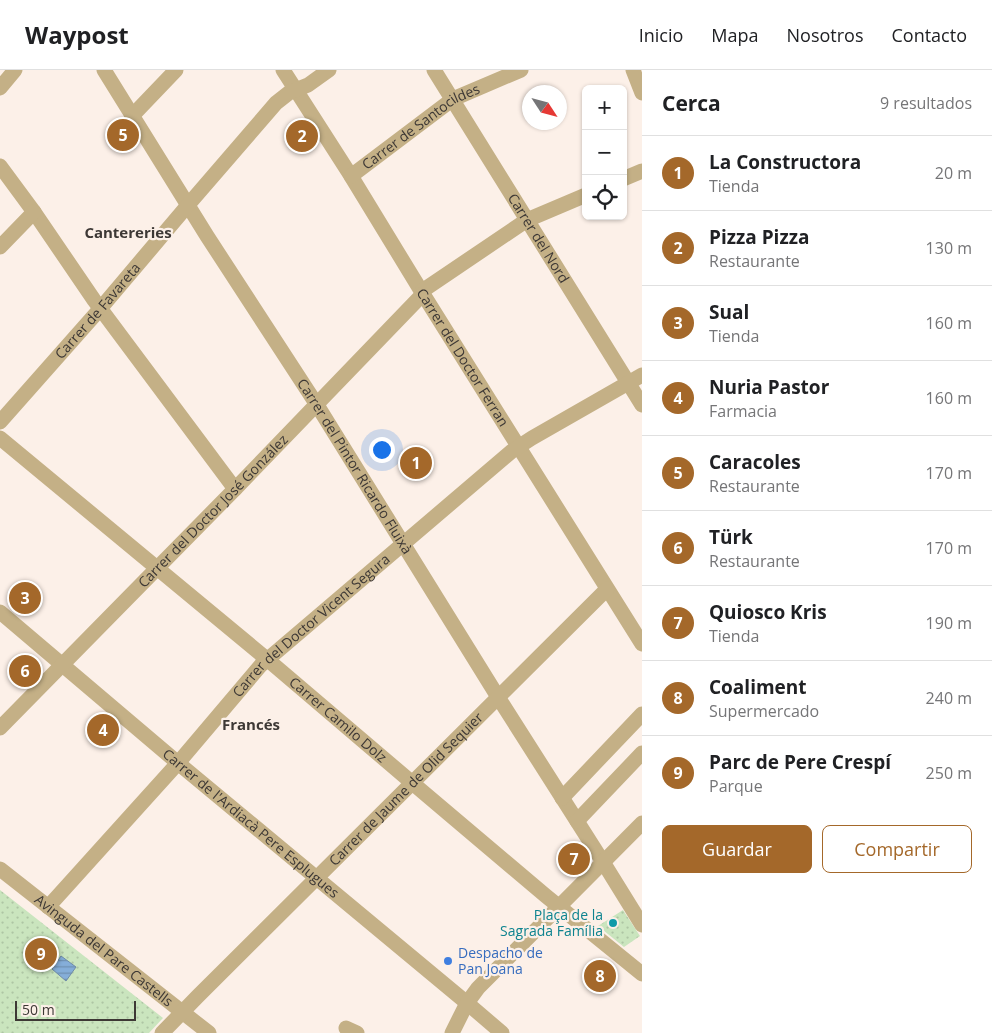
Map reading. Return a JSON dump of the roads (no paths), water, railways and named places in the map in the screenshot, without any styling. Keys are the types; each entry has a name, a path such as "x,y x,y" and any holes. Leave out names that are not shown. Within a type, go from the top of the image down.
{"street":[{"path":"1,85 15,70"},
{"name":"Carrer del Pintor Ricardo Fluixà","path":"104,70 244,294 317,405 603,862"},
{"path":"132,116 176,70"},
{"name":"Carrer del Doctor Ferran","path":"283,70 642,644"},
{"name":"Carrer de Favareta","path":"0,422 100,309 276,103 285,95 308,85 329,70"},
{"name":"Carrer del Nord","path":"434,70 642,405"},
{"name":"Carrer de Santocildes","path":"351,176 453,99 521,70"},
{"path":"633,70 642,93"},
{"path":"0,166 34,212 100,309 234,489"},
{"path":"627,177 642,171"},
{"name":"Carrer del Doctor José González","path":"0,728 317,405 422,293 527,220 582,197"},
{"path":"0,247 34,212"},
{"name":"Carrer del Doctor Vicent Segura","path":"48,907 178,763 262,665 518,446 642,375"},
{"name":"Carrer Camilo Dolz","path":"0,438 268,660 559,906"},
{"name":"Carrer de Jaume de Olid Sequier","path":"162,1033 607,589"},
{"name":"Carrer de l'Ardiacà Pere Esplugues","path":"0,612 502,1033"},
{"path":"562,798 642,714"},
{"path":"611,746 630,765"},
{"path":"577,821 642,753"},
{"path":"452,1033 467,1003 478,988 642,823"},
{"path":"603,862 642,925"},
{"name":"Avinguda del Pare Castells","path":"0,869 209,1033"},
{"path":"559,906 642,974"}],"water":[{"path":"61,956 76,967 66,981 52,969"}],"place":[{"name":"Caracoles","path":"123,135"},
{"name":"Pizza Pizza","path":"302,136"},
{"name":"La Constructora","path":"416,463"},
{"name":"Sual","path":"25,598"},
{"name":"Türk","path":"25,671"},
{"name":"Nuria Pastor","path":"103,730"},
{"name":"Quiosco Kris","path":"574,859"},
{"name":"Plaça de la Sagrada Família","path":"613,923"},
{"name":"Parc de Pere Crespí","path":"41,954"},
{"name":"Despacho de Pan Joana","path":"448,961"},
{"name":"Coaliment","path":"600,976"}],"district":[{"name":"Cantereries","path":"128,233"},
{"name":"Francés","path":"251,725"}]}
